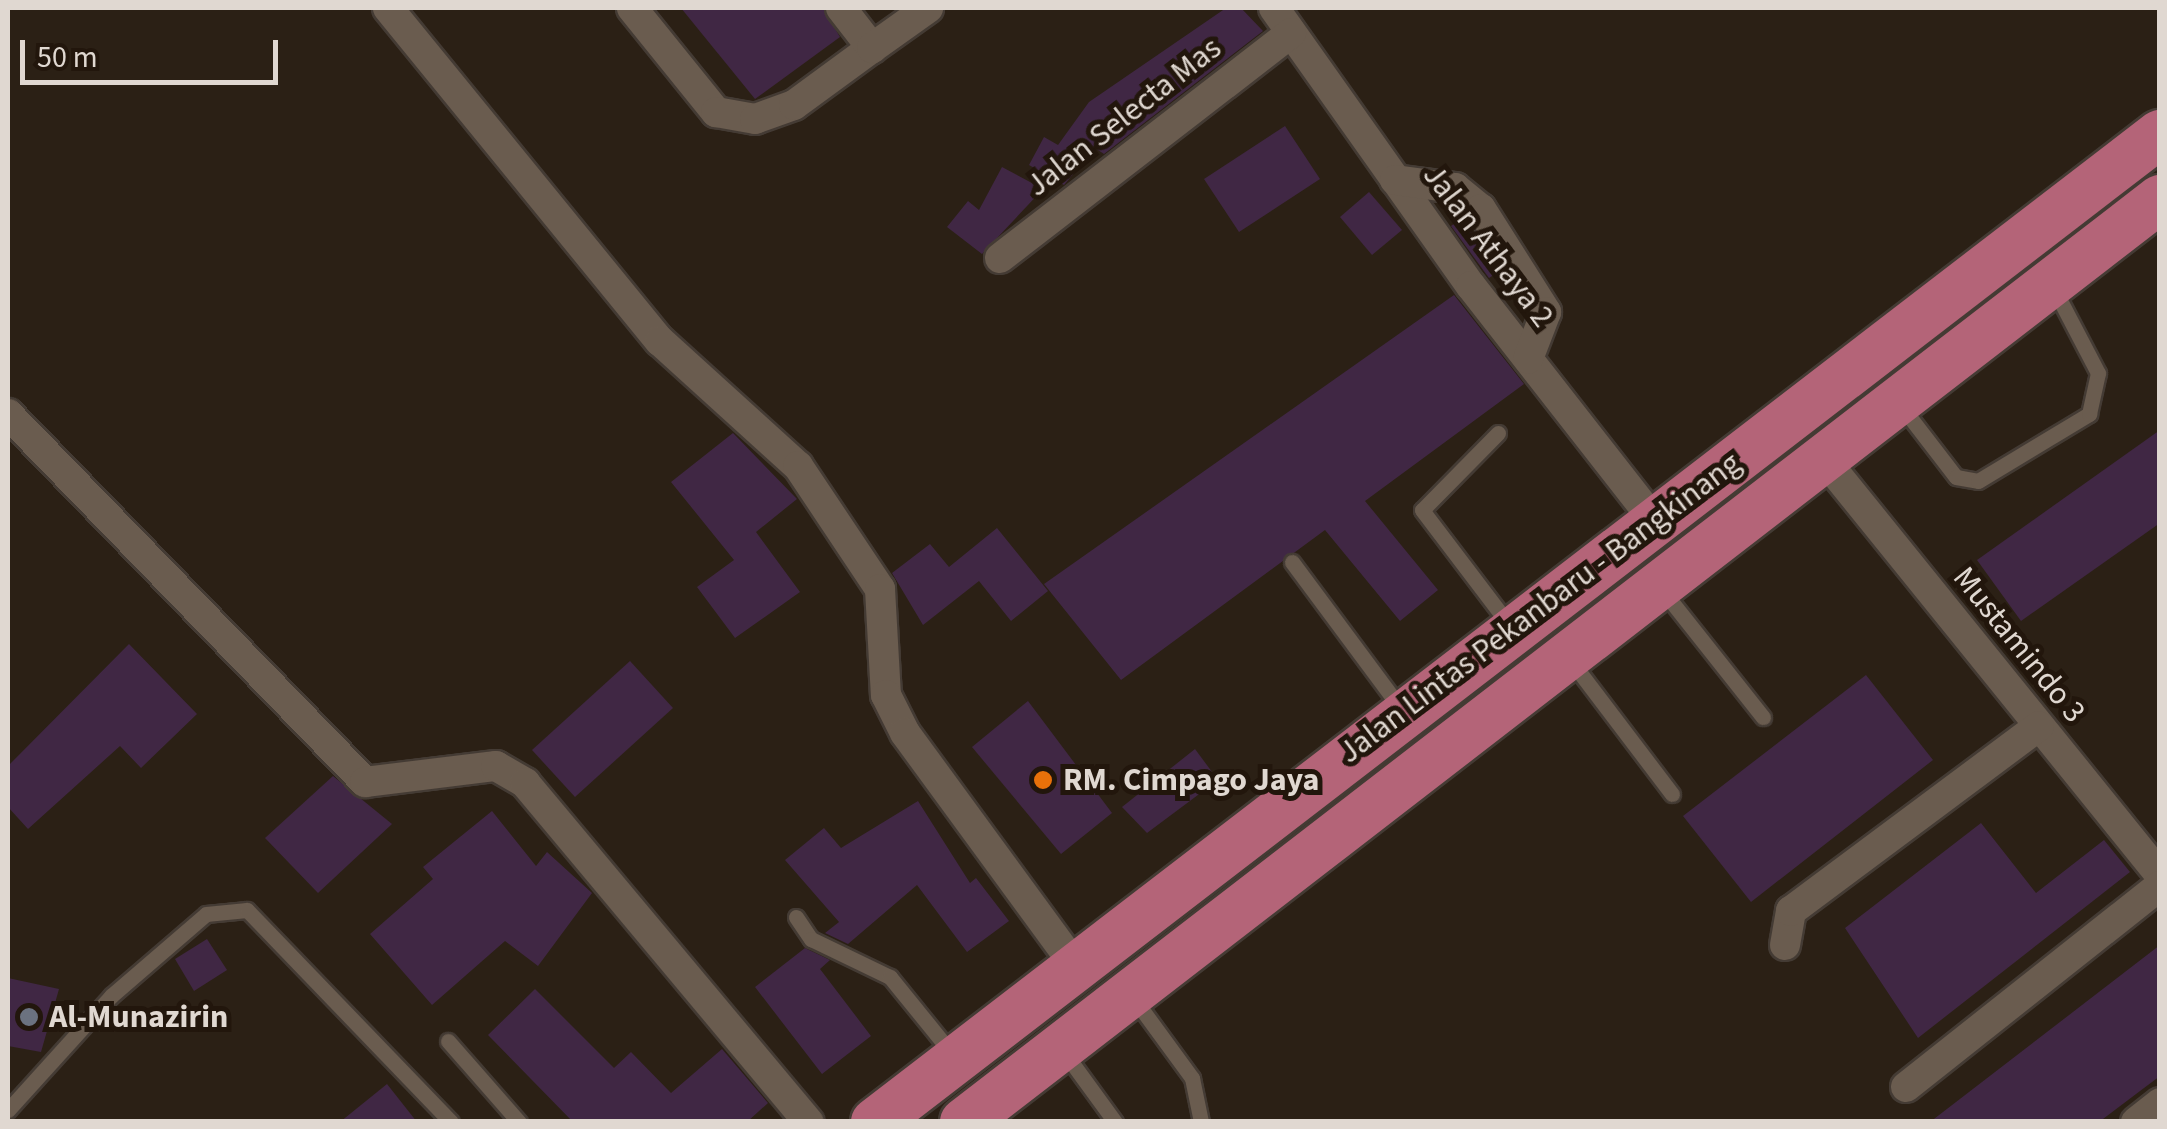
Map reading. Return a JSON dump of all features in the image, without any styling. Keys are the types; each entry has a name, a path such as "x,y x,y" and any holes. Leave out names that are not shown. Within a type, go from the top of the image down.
{"highway":[{"name":"Jalan Lintas Pekanbaru - Bangkinang","path":"875,1122 1403,712 2160,134"},
{"name":"Jalan Lintas Pekanbaru - Bangkinang","path":"964,1122 2160,199"}],"street":[{"path":"388,8 660,341 798,466 880,589 886,695 905,732 1078,968"},
{"path":"632,8 716,112 754,119 794,104 928,8"},
{"path":"840,8 872,48"},
{"name":"Jalan Athaya 2","path":"1282,20 1528,359 1654,520"},
{"name":"Jalan Selecta Mas","path":"1000,258 1282,20"},
{"path":"1395,180 1454,188 1481,209 1546,312 1528,359"},
{"path":"8,414 365,782 496,766 524,783 808,1122"},
{"name":"Mustamindo 3","path":"1824,459 2160,875"},
{"path":"1785,945 1791,911 2040,726"},
{"path":"1906,1087 2160,886"},
{"path":"2136,1122 2160,1102"}],"lane":[{"path":"1898,402 1956,477 1978,481 2089,414 2098,374 2051,283"},
{"path":"1498,433 1422,510 1513,629"},
{"path":"1292,562 1403,712"},
{"path":"1657,584 1763,718"},
{"path":"1566,654 1672,794"},
{"path":"8,1110 111,996 206,914 247,910 451,1122"},
{"path":"796,917 812,939 890,977 957,1059"},
{"path":"1129,993 1192,1078 1200,1122"},
{"path":"448,1041 519,1122"},
{"path":"1060,1046 1115,1122"}],"building":[{"path":"681,8 823,8 840,37 755,99"},
{"path":"1226,8 1241,8 1263,31 1104,154 1095,148 1064,185 1029,165 1044,137 1058,145 1089,102"},
{"path":"1285,126 1320,179 1239,232 1204,179"},
{"path":"1002,167 1043,189 982,254 947,227 968,201 979,210"},
{"path":"1369,192 1402,230 1372,255 1340,217"},
{"path":"1462,218 1498,272 1489,278 1451,226"},
{"path":"1454,295 1524,384 1365,501 1438,590 1400,621 1325,530 1121,680 1044,584"},
{"path":"2160,430 2160,523 2021,621 1977,560"},
{"path":"733,433 797,499 756,532 800,592 735,638 697,587 734,560 671,482"},
{"path":"997,528 1048,591 1011,621 979,581 923,625 892,573 930,544 949,567"},
{"path":"129,644 197,714 141,768 120,746 28,829 8,807 8,766"},
{"path":"630,661 673,708 575,797 532,750"},
{"path":"1866,675 1933,760 1751,902 1683,816"},
{"name":"RM. Cimpago Jaya","path":"1028,701 1112,813 1061,854 972,747"},
{"path":"1195,749 1218,780 1147,833 1122,807"},
{"path":"333,776 392,824 318,893 265,838"},
{"path":"918,801 970,883 976,878 1009,921 967,952 917,885 848,944 825,933 839,922 785,860 824,828 841,848"},
{"path":"492,811 536,866 547,852 592,893 538,966 505,941 432,1005 370,934 433,879 423,867"},
{"path":"1981,823 2036,893 2104,840 2130,872 1918,1038 1845,928"},
{"path":"207,939 227,970 194,991 175,959"},
{"path":"2160,945 2160,1076 2099,1122 1930,1122"},
{"path":"805,948 830,960 820,969 871,1036 822,1074 755,987"},
{"name":"Al-Munazirin","path":"8,978 59,989 41,1052 8,1046"},
{"path":"535,989 614,1068 631,1052 671,1093 722,1049 768,1103 747,1122 573,1122 488,1035"},
{"path":"387,1084 417,1122 340,1122"}],"place":[{"name":"RM. Cimpago Jaya","path":"1043,780"},
{"name":"Al-Munazirin","path":"29,1017"}]}
